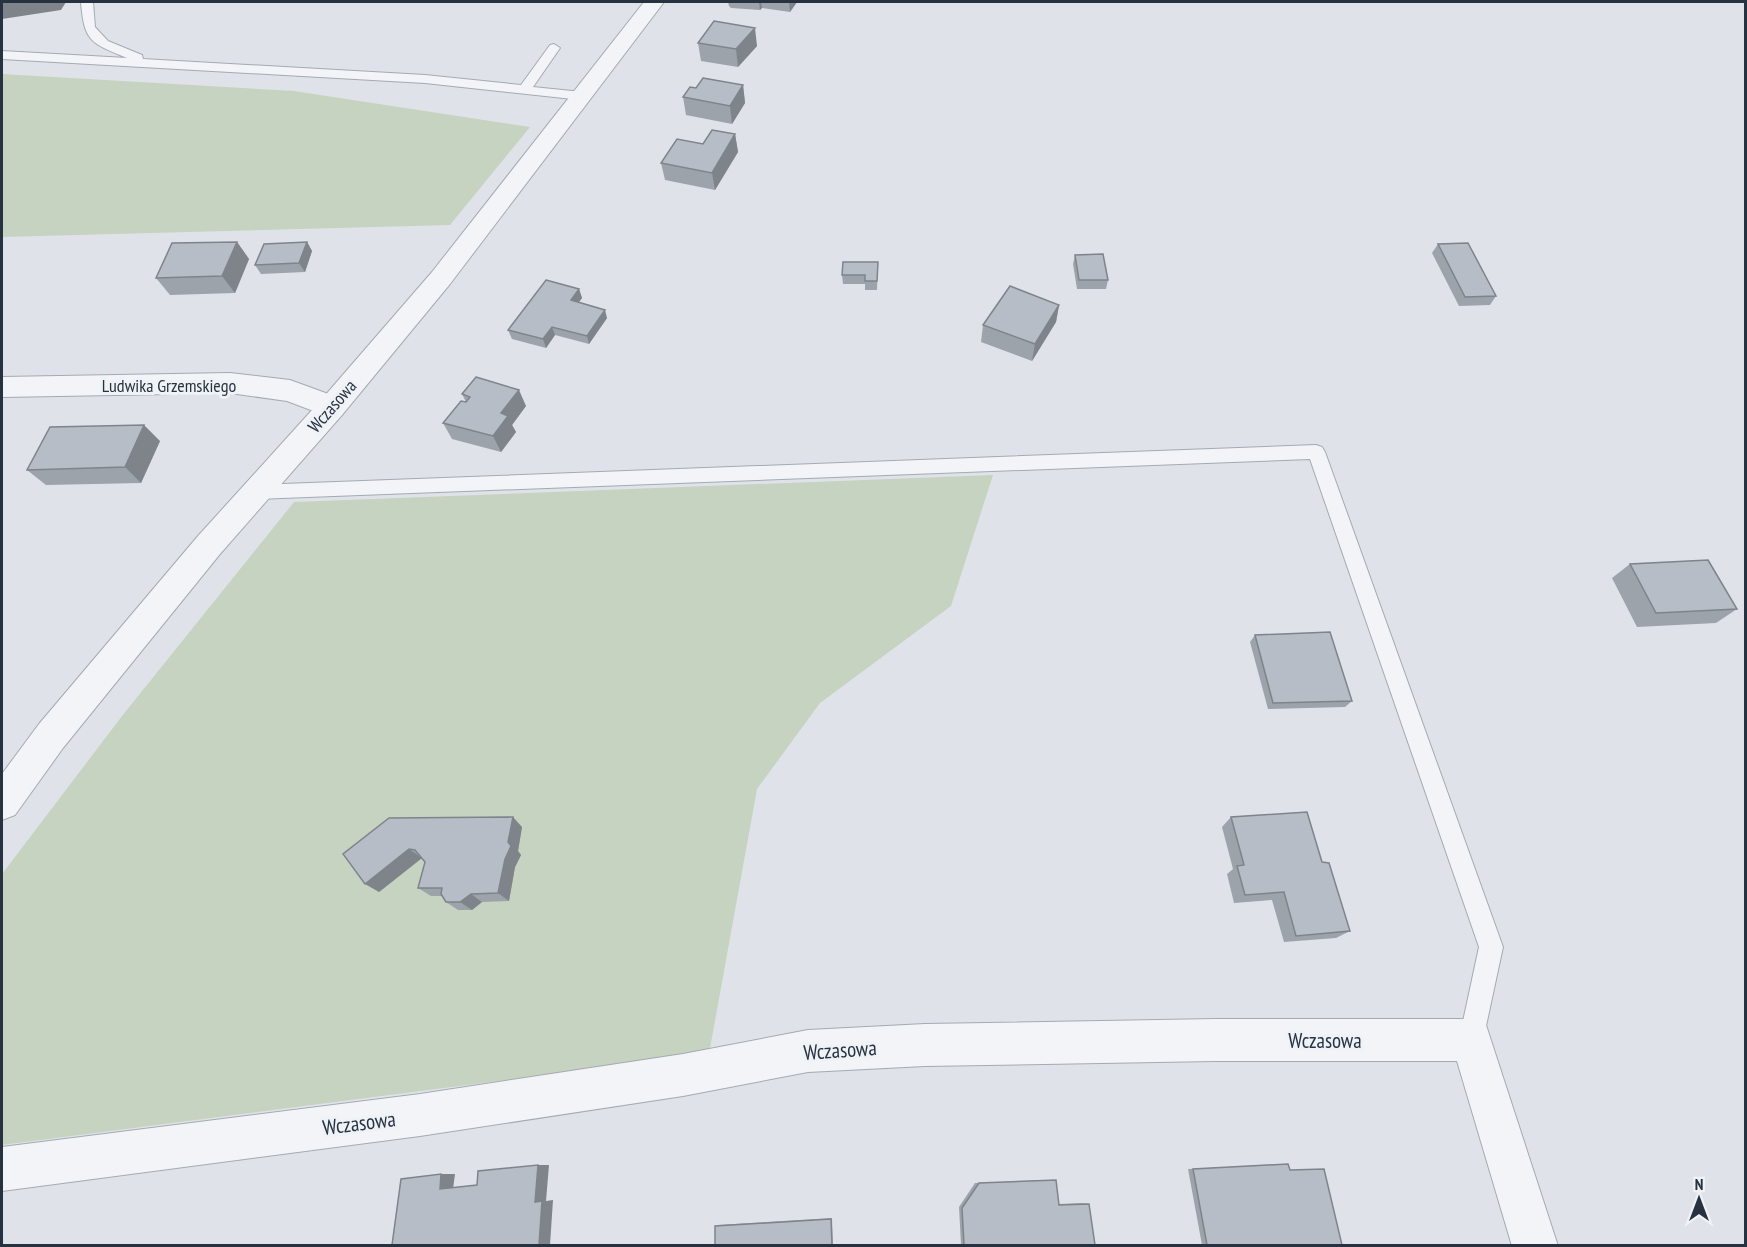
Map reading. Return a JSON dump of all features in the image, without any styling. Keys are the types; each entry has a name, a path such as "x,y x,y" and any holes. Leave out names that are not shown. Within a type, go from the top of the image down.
{"street":[{"name":"Wczasowa","path":"2,803 51,736 256,492 332,407 441,278 654,2"},
{"name":"Ludwika Grzemskiego","path":"2,387 230,383 290,391 332,407"},
{"name":"Wczasowa","path":"2,1169 420,1115 683,1075 808,1051 925,1045 1215,1040 1471,1040"},
{"path":"1471,1040 1535,1245"}],"lane":[{"path":"87,2 89,27 104,44 151,64"},
{"path":"525,89 554,48"},
{"path":"2,55 425,79 582,96"},
{"path":"256,492 1316,452 1491,947 1471,1040"}],"green space":[{"path":"2,74 294,91 530,127 450,225 2,237"},
{"path":"993,475 951,606 820,703 757,789 709,1054 2,1145 2,874 122,716 294,502"}],"building":[{"path":"714,21 755,28 736,49 698,43"},
{"path":"703,78 743,85 730,106 683,97 690,87 696,88"},
{"path":"712,130 735,134 712,173 661,163 677,139 703,144"},
{"path":"237,242 222,276 156,278 172,243"},
{"path":"307,242 299,263 255,265 264,244"},
{"path":"1468,243 1496,296 1465,297 1438,244"},
{"path":"1103,254 1108,280 1079,280 1075,255"},
{"path":"843,262 878,262 877,281 865,281 865,275 842,275"},
{"path":"546,280 579,289 571,300 605,310 587,336 552,327 543,339 508,330"},
{"path":"1010,286 1059,305 1035,344 983,325"},
{"path":"476,377 519,390 501,413 508,416 493,436 443,423 461,401 466,402 470,397 462,394"},
{"path":"144,425 125,467 27,470 50,427"},
{"path":"1708,560 1737,609 1656,613 1630,564"},
{"path":"1330,632 1352,701 1273,703 1255,635"},
{"path":"1307,812 1322,862 1329,863 1350,931 1296,936 1284,892 1245,895 1237,866 1244,865 1231,817"},
{"path":"513,817 508,842 511,846 505,859 498,893 471,894 460,902 446,902 441,894 442,888 418,888 425,862 415,850 409,849 365,884 343,854 389,818"},
{"path":"1288,1164 1290,1170 1324,1169 1342,1245 1207,1245 1193,1169"},
{"path":"538,1165 535,1202 542,1201 539,1245 392,1245 401,1179 441,1174 440,1189 477,1185 478,1171"},
{"path":"1056,1180 1059,1205 1089,1204 1095,1245 964,1245 962,1208 979,1183"},
{"path":"831,1219 832,1245 715,1245 715,1226"}]}
